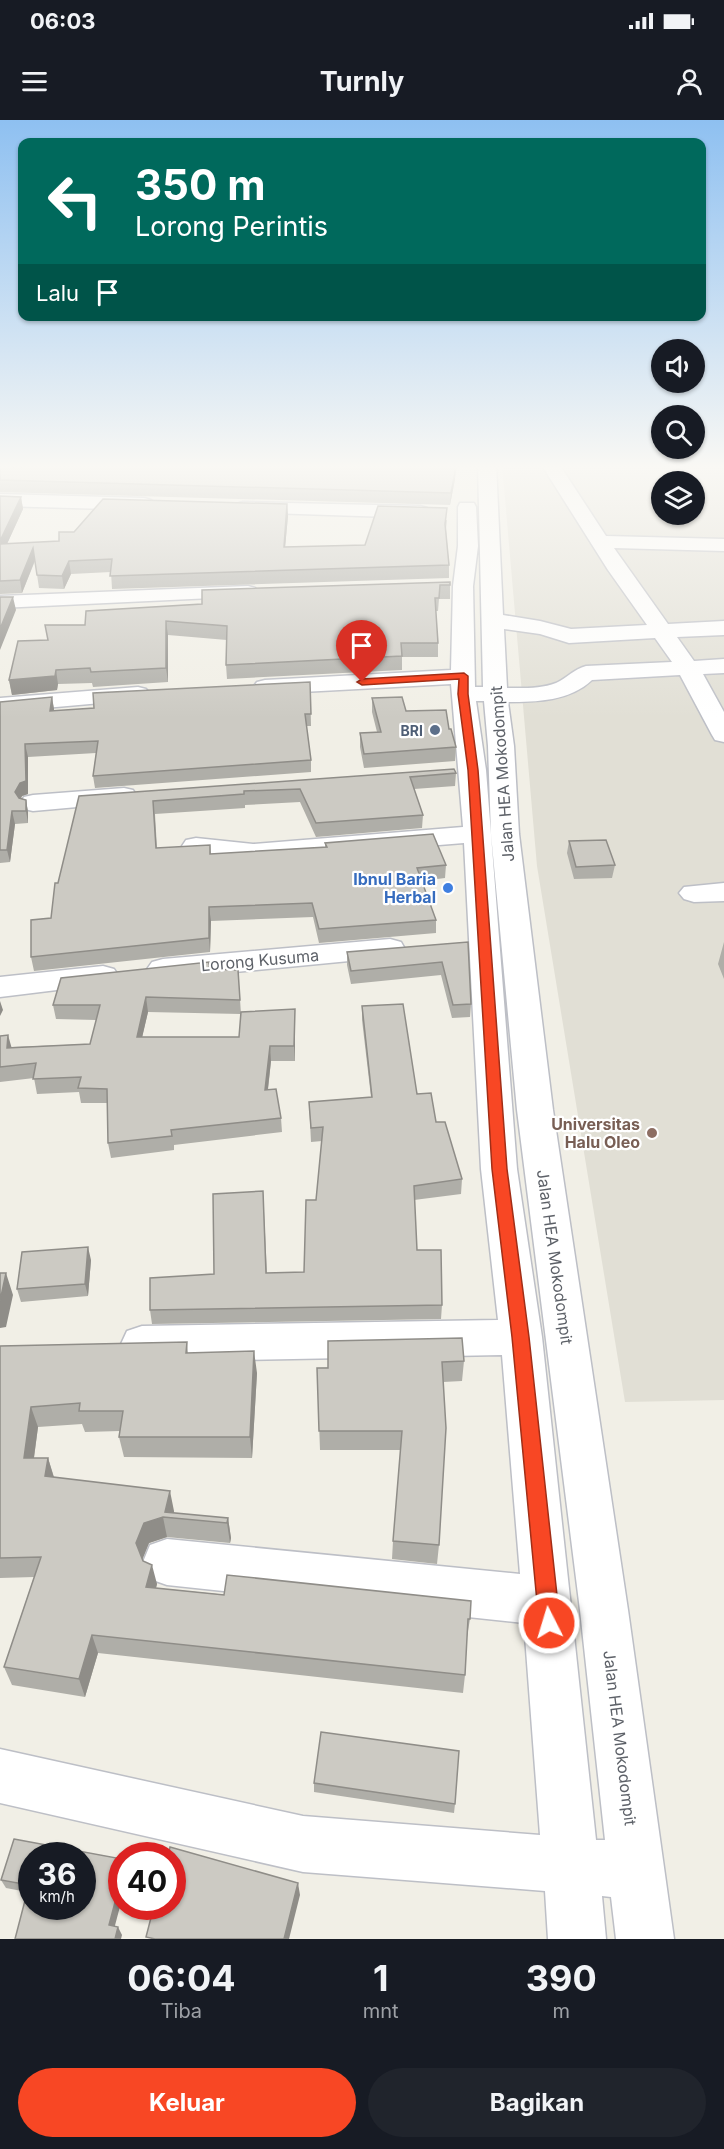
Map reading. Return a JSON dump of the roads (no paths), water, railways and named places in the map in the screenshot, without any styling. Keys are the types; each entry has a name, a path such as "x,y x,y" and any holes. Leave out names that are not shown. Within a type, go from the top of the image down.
{"street":[{"name":"Jalan HEA Mokodompit","path":"467,549 452,587 478,662 501,746 506,834 535,1110 604,1610 645,1939"},
{"name":"Jalan HEA Mokodompit","path":"471,549 478,662 462,771 477,834 469,942 491,1042 499,1169 521,1337 577,1939"},
{"path":"605,549 688,668 724,735"},
{"path":"0,602 267,592"},
{"path":"244,688 478,662 543,693 562,689 581,680 586,674 585,661 579,647 569,636 550,628 523,623 478,662"},
{"path":"569,636 724,628"},
{"path":"586,674 724,666"},
{"path":"0,705 162,692"},
{"path":"33,803 149,794"},
{"path":"196,846 252,852 477,834"},
{"path":"693,893 724,892"},
{"name":"Lorong Kusuma","path":"0,987 134,972 422,946"},
{"path":"491,1042 528,1042"},
{"path":"106,1345 521,1337"},
{"path":"167,1562 547,1601"},
{"path":"0,1776 303,1844 637,1871"}],"place":[{"name":"BRI","path":"435,730"},
{"name":"Ibnul Baria Herbal","path":"448,888"},
{"name":"Universitas Halu Oleo","path":"652,1133"}]}
